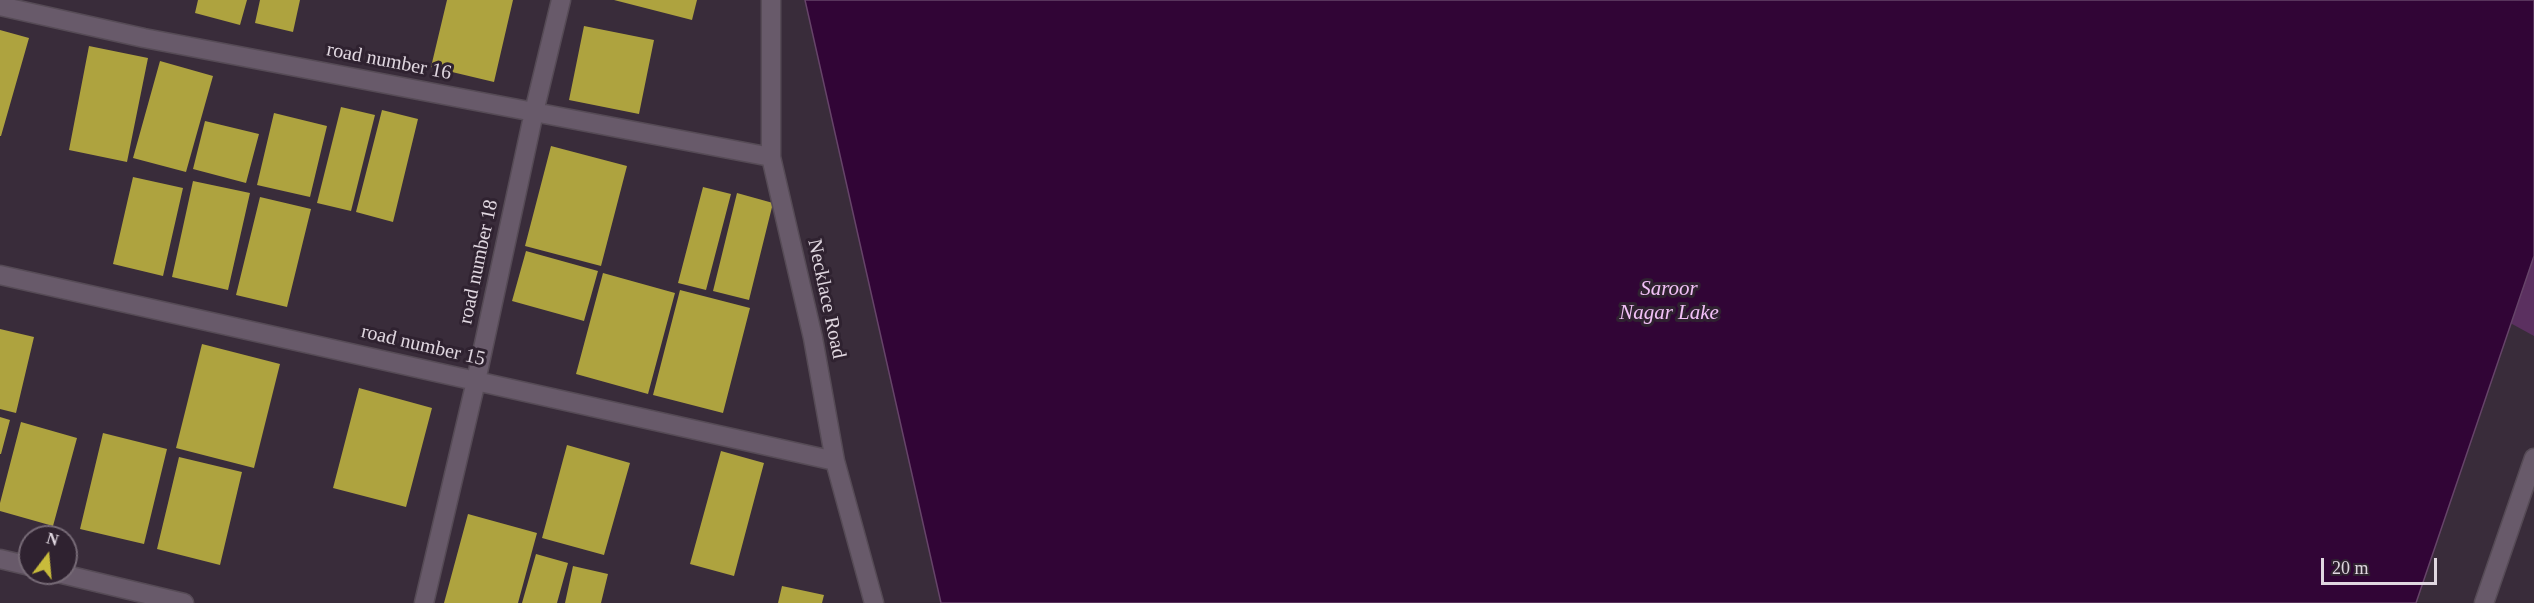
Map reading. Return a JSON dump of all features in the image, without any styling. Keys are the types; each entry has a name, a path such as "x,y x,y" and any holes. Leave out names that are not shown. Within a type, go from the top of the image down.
{"street":[{"name":"road number 18","path":"424,603 561,0"},
{"name":"Necklace Road","path":"771,0 771,157 813,338 835,461 874,603"},
{"name":"road number 16","path":"0,6 144,38 771,157"},
{"name":"road number 15","path":"0,275 835,461"},
{"path":"2484,603 2534,458"},
{"path":"0,559 18,563"},
{"path":"78,578 184,603"}],"shaded area":[{"path":"2534,246 2534,336 2503,319"}],"water":[{"name":"Saroor Nagar Lake","path":"805,0 2534,0 2534,256 2416,603 941,603"}],"building":[{"path":"198,0 247,0 240,25 195,13"},
{"path":"260,0 300,0 293,32 255,23"},
{"path":"447,0 513,0 494,82 431,67"},
{"path":"614,0 697,0 692,20"},
{"path":"584,26 654,40 639,114 569,100"},
{"path":"0,30 29,38 1,136 0,136"},
{"path":"89,46 148,58 127,162 69,150"},
{"path":"160,61 213,76 186,172 133,158"},
{"path":"341,107 375,115 351,211 317,203"},
{"path":"382,110 418,119 393,222 356,212"},
{"path":"274,113 327,126 310,197 257,185"},
{"path":"205,121 259,134 246,183 193,169"},
{"path":"551,146 627,166 601,266 525,246"},
{"path":"133,177 183,188 163,276 113,264"},
{"path":"193,181 250,193 228,290 172,277"},
{"path":"703,187 731,194 706,290 678,283"},
{"path":"737,193 773,203 749,300 713,291"},
{"path":"260,197 311,209 287,307 236,295"},
{"path":"526,251 598,271 584,321 512,301"},
{"path":"603,273 675,293 648,394 576,374"},
{"path":"680,290 750,308 723,413 653,395"},
{"path":"0,329 34,337 16,413 0,409"},
{"path":"202,344 280,364 254,468 176,448"},
{"path":"359,388 432,408 406,507 333,488"},
{"path":"0,417 10,420 1,454 0,454"},
{"path":"21,422 77,438 53,525 0,511 0,503"},
{"path":"103,433 167,449 144,544 80,529"},
{"path":"567,445 630,463 604,555 542,538"},
{"path":"721,451 764,463 734,576 690,564"},
{"path":"179,457 242,472 220,565 157,549"},
{"path":"468,514 537,533 518,603 444,603"},
{"path":"536,554 568,563 557,603 522,603"},
{"path":"573,566 608,574 601,603 565,603"},
{"path":"782,586 824,595 822,603 778,603"}]}
